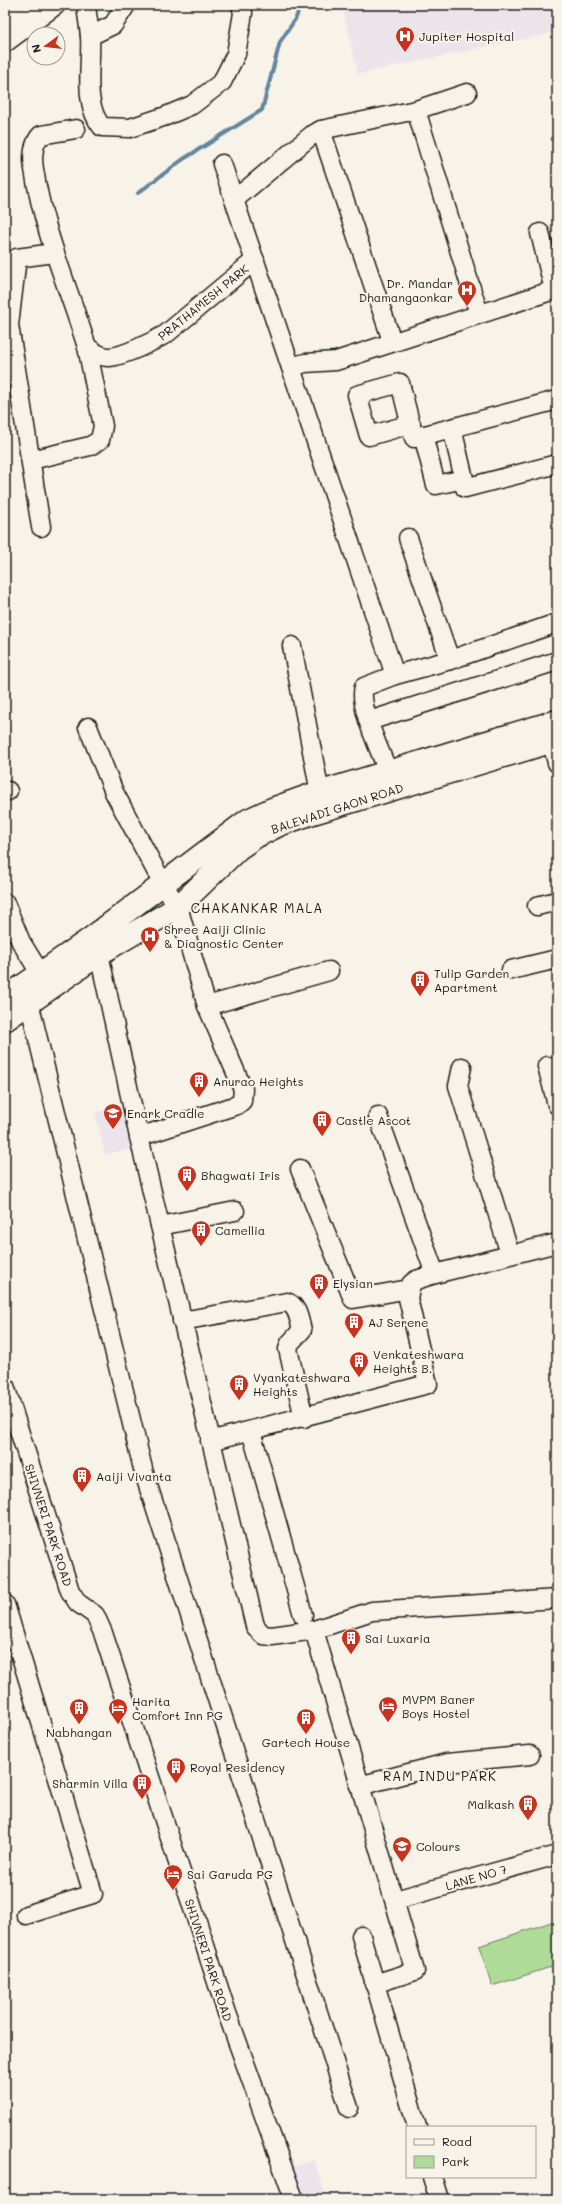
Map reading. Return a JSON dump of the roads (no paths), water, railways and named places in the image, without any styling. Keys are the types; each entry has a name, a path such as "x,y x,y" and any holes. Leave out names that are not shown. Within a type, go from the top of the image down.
{"main road":[{"name":"BALEWADI GAON ROAD","path":"5,1020 30,1002 95,947 163,884 248,820 272,808 320,793 392,780 555,734"},
{"name":"BALEWADI GAON ROAD","path":"5,998 40,973 178,907 238,849 257,836 279,825 313,813 392,780"}],"street":[{"path":"5,22 29,5"},
{"path":"5,43 56,5"},
{"path":"86,5 90,36 91,105 95,118 102,127 130,128 192,105 222,82 236,54 243,13 241,5"},
{"path":"90,36 113,25 126,5"},
{"path":"234,200 312,135 321,130 416,110 467,93"},
{"path":"416,110 479,314"},
{"path":"31,460 90,446 100,440 103,426 87,348 54,253 33,169 36,140 41,135 76,130"},
{"path":"321,130 392,341"},
{"path":"222,164 395,675"},
{"path":"291,367 305,363 336,360 554,290 540,233"},
{"path":"42,527 9,325 17,258 54,253"},
{"name":"PRATHAMESH PARK","path":"87,348 100,355 111,357 155,340 166,334 255,260"},
{"path":"452,428 464,479 436,486 417,430 452,428 557,400"},
{"path":"465,488 557,464"},
{"path":"408,538 450,660"},
{"path":"392,780 369,721 362,694 364,687 395,675 450,660 557,623"},
{"path":"292,646 320,793"},
{"path":"369,721 557,661"},
{"path":"88,727 114,792 163,884 178,907 207,1006 243,1089 242,1101 237,1105 139,1137"},
{"path":"555,734 557,763"},
{"path":"538,906 557,901"},
{"path":"5,903 21,942 40,973"},
{"path":"95,947 210,1441 255,1626 263,1635 272,1636 314,1630 372,1611 557,1599"},
{"path":"511,970 557,959"},
{"path":"207,1006 329,971"},
{"path":"30,1002 144,1473 349,2108"},
{"path":"547,1066 557,1105"},
{"path":"462,1067 458,1086 510,1254"},
{"path":"378,1116 435,1274"},
{"path":"300,1169 353,1299 409,1289"},
{"path":"160,1226 235,1210"},
{"path":"210,1441 304,1418 428,1384 408,1298 411,1284 416,1280 435,1274 557,1243"},
{"path":"182,1321 287,1302 292,1304 295,1308 302,1330 290,1343 288,1349 304,1418"},
{"name":"SHIVNERI PARK ROAD","path":"5,1386 70,1591 78,1603 95,1615 103,1633 227,2013 294,2199"},
{"path":"252,1430 303,1615"},
{"path":"5,1604 93,1894 26,1915"},
{"path":"314,1630 415,1971 374,1984"},
{"path":"359,1786 447,1763 530,1755"},
{"name":"LANE NO 7","path":"395,1900 557,1855"},
{"path":"361,1936 417,2126"},
{"path":"432,2178 439,2199"}],"waterway":[{"path":"138,193 182,160 262,110 280,42 296,18 300,5"}],"place":[{"name":"Jupiter Hospital","path":"405,53"},
{"name":"Dr. Mandar Dhamangaonkar","path":"467,307"},
{"name":"Shree Aaiji Clinic & Diagnostic Center","path":"150,953"},
{"name":"Tulip Garden Apartment","path":"420,997"},
{"name":"Anurao Heights","path":"199,1098"},
{"name":"Enark Cradle","path":"113,1130"},
{"name":"Castle Ascot","path":"322,1137"},
{"name":"Bhagwati Iris","path":"187,1192"},
{"name":"Camellia","path":"201,1247"},
{"name":"Elysian","path":"319,1300"},
{"name":"AJ Serene","path":"354,1339"},
{"name":"Venkateshwara Heights B.","path":"359,1378"},
{"name":"Vyankateshwara Heights","path":"239,1401"},
{"name":"Aaiji Vivanta","path":"82,1493"},
{"name":"Sai Luxaria","path":"351,1655"},
{"name":"MVPM Baner Boys Hostel","path":"388,1723"},
{"name":"Nabhangan","path":"79,1725"},
{"name":"Harita Comfort Inn PG","path":"118,1725"},
{"name":"Gartech House","path":"306,1735"},
{"name":"Royal Residency","path":"176,1784"},
{"name":"Sharmin Villa","path":"142,1800"},
{"name":"Malkash","path":"528,1821"},
{"name":"Colours","path":"402,1863"},
{"name":"Sai Garuda PG","path":"173,1891"}],"district":[{"name":"CHAKANKAR MALA","path":"257,907"},
{"name":"RAM INDU PARK","path":"440,1775"}]}
